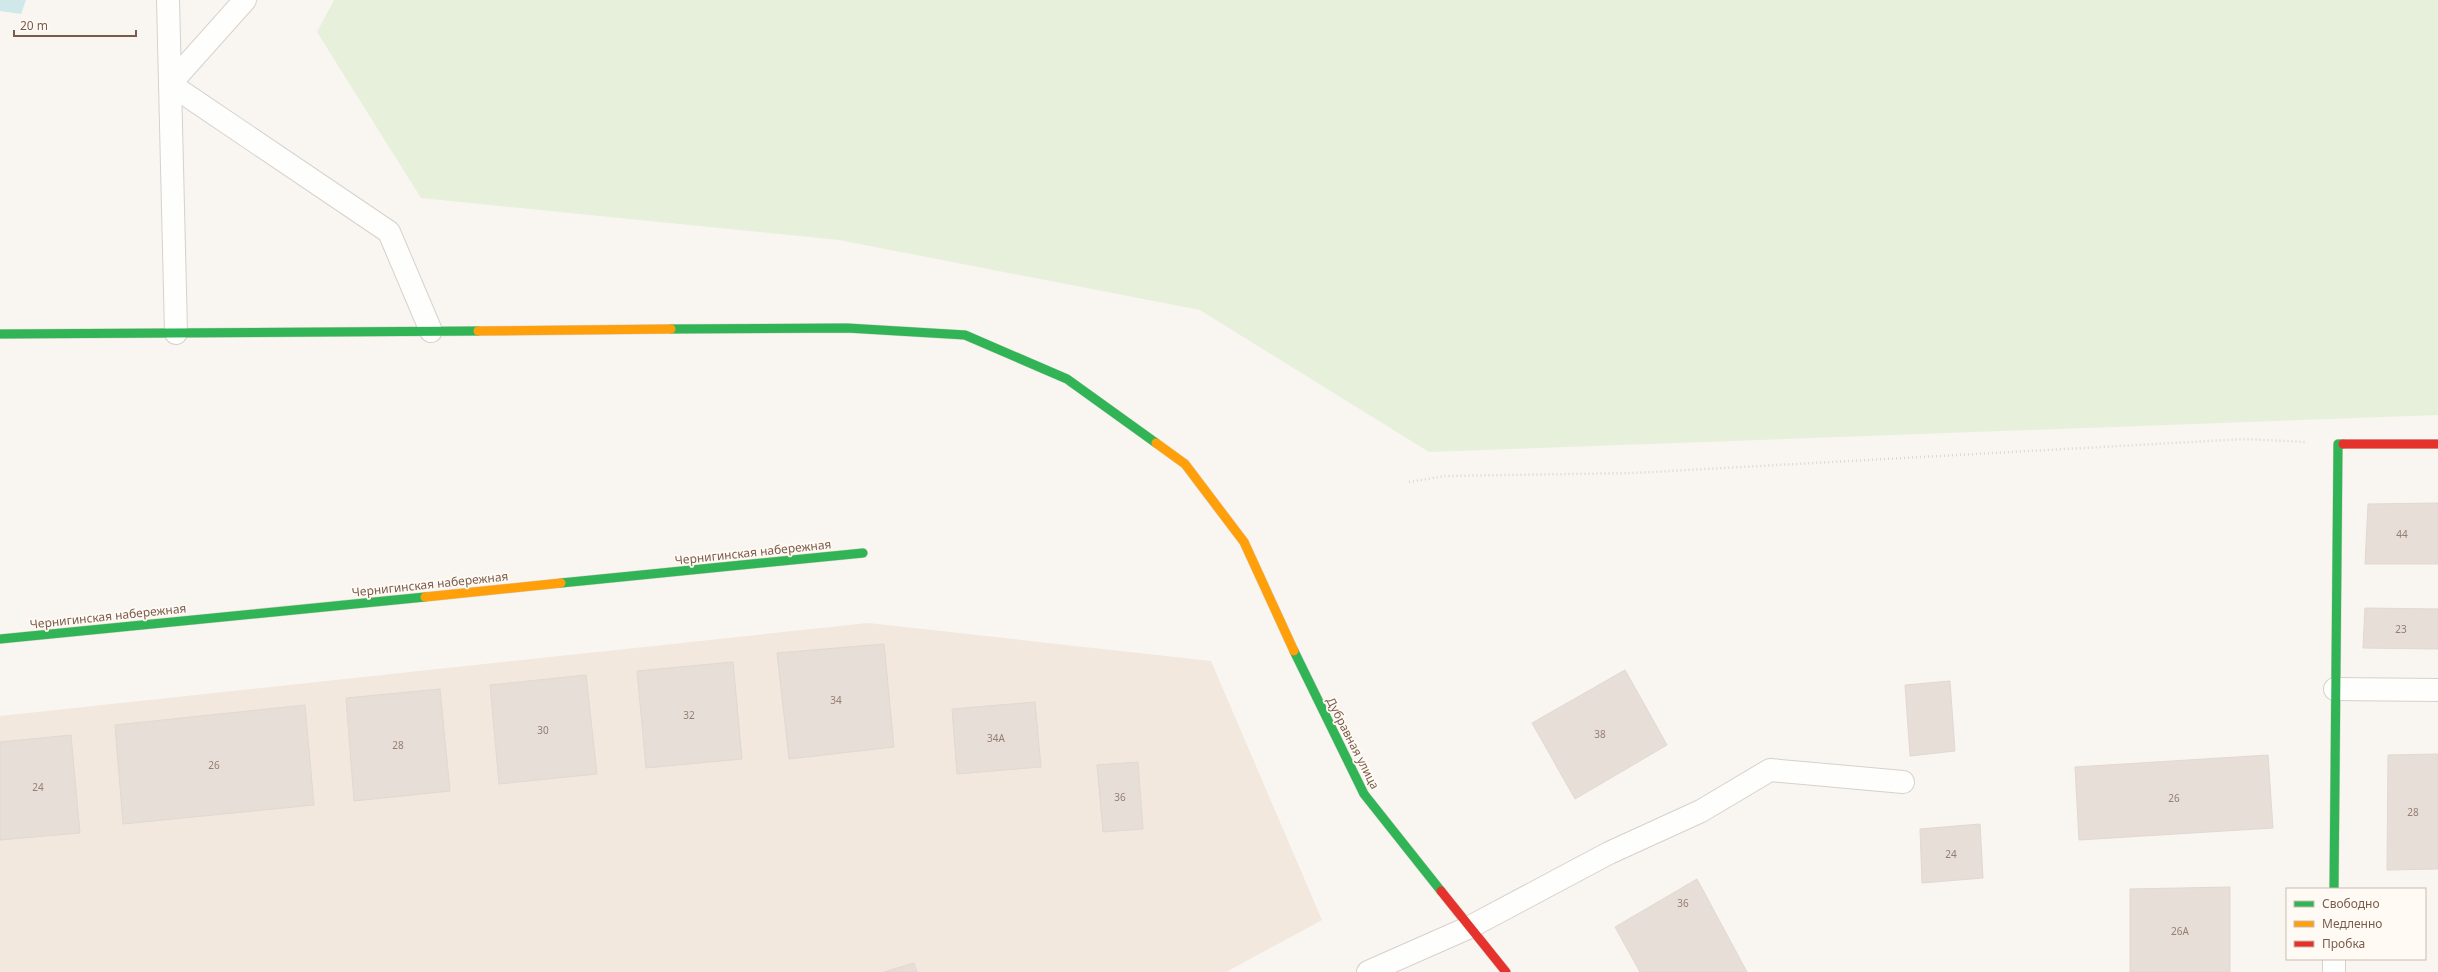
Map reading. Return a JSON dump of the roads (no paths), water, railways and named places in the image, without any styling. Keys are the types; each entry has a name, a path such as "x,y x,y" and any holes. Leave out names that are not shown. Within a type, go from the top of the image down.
{"street":[{"path":"168,0 176,333"},
{"path":"170,84 245,0"},
{"path":"170,84 389,232 430,331"},
{"name":"Дубравная улица","path":"0,334 847,328 965,335 1067,379 1185,464 1244,542 1266,594 1364,794 1506,972"},
{"path":"2334,888 2338,444 2438,444"},
{"name":"Чернигинская набережная","path":"0,639 863,553"},
{"path":"2335,689 2438,690"},
{"path":"1368,972 1470,927 1609,852 1701,811 1770,770 1903,782"},
{"path":"2334,960 2334,972"}],"water":[{"path":"0,0 26,0 21,14 0,11"}]}
